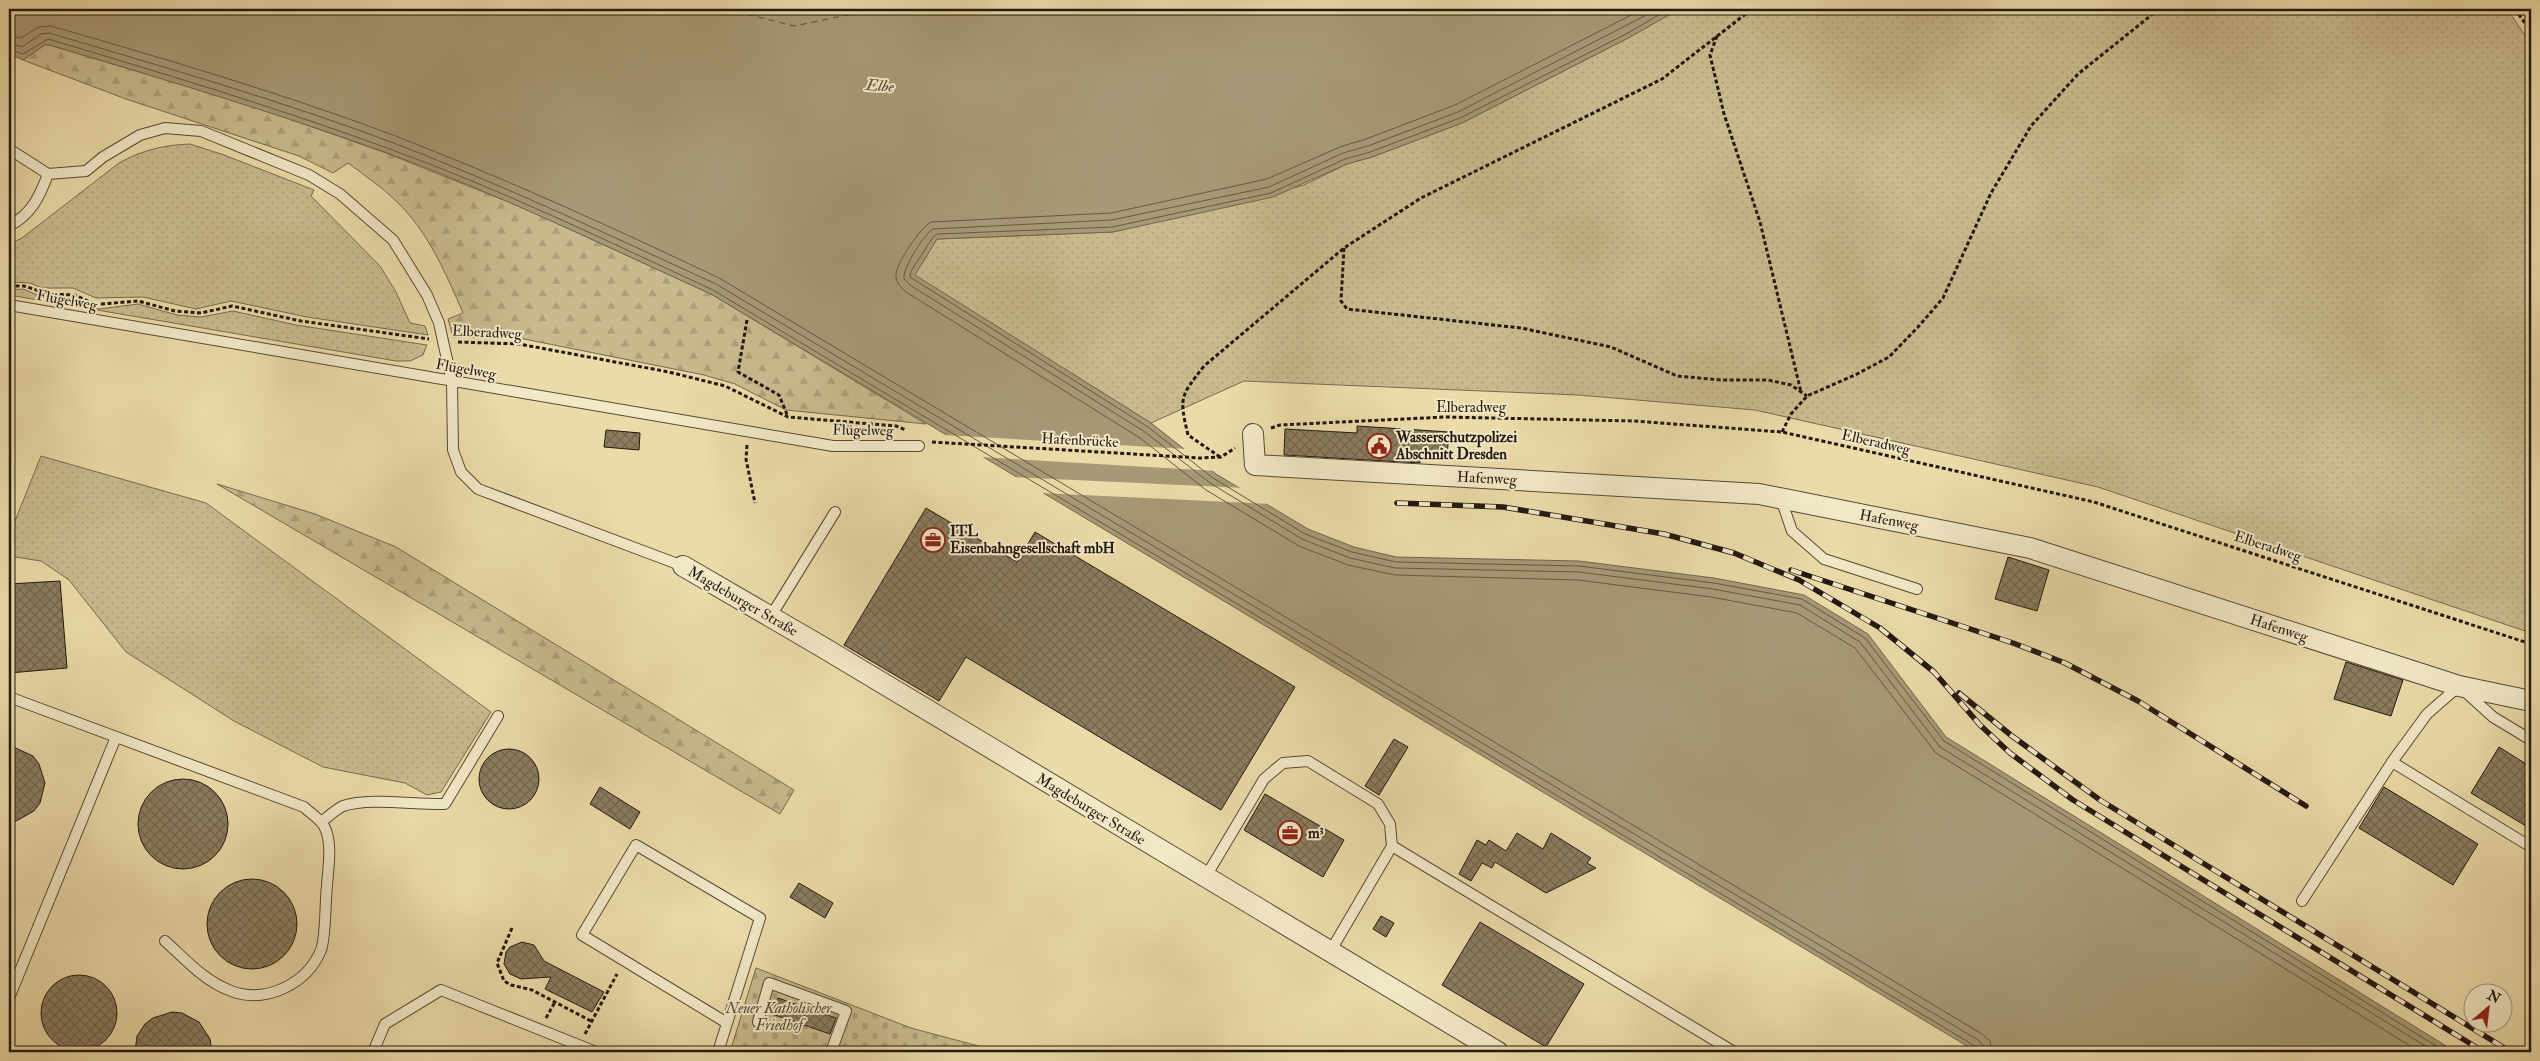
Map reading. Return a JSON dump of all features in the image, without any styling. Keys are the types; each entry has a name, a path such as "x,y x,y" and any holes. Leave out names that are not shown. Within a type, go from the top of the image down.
{"street":[{"name":"Hafenweg","path":"1253,434 1255,465 1759,494 2030,548 2459,686 2531,701"},
{"name":"Magdeburger Straße","path":"683,566 771,616 1498,1052"}],"lane":[{"path":"9,149 48,174 86,171 140,135 165,128 201,131 309,175 340,194 393,240 426,295 439,323 452,382 453,450 461,472 478,489 683,566"},
{"path":"9,226 17,222 40,198 48,174"},
{"name":"Flügelweg","path":"9,305 833,446 923,442"},
{"path":"1781,499 1792,531 1824,559 1917,589"},
{"path":"771,616 835,512"},
{"path":"2302,901 2392,762 2427,714 2459,686 2493,718 2531,740"},
{"path":"9,697 304,808 324,825 329,848 322,948 313,965 302,977 288,987 274,992 252,996 231,991 207,980 165,941"},
{"path":"321,822 342,806 374,802 417,805 446,804 498,716"},
{"path":"9,998 116,737"},
{"path":"1205,878 1264,779 1283,763 1293,760 1308,761 1378,804 1390,824 1392,846 1330,952"},
{"path":"2392,762 2531,847"},
{"path":"718,1052 760,918 636,845 582,935 727,1023"},
{"path":"1392,846 1734,1052"},
{"path":"758,1022 769,983 846,1011 831,1052"},
{"path":"374,1052 385,1024 441,990 596,1052"}],"path":[{"path":"1221,457 1188,435 1181,404 1188,386 1204,366 1344,248 1421,198 1662,79 1752,9"},
{"path":"1782,432 1791,414 1807,396 1855,375 1889,357 1918,327 1943,298 1991,193 2031,126 2078,74 2160,9"},
{"path":"2516,9 2531,32"},
{"path":"1718,36 1710,55 1724,114 1760,222 1801,392"},
{"path":"1344,248 1341,301 1347,309 1381,311 1521,328 1611,347 1677,376 1721,380 1768,380 1790,385 1807,396"},
{"name":"Elberadweg","path":"9,286 24,286 50,294 69,294 99,304 138,300 175,311 201,313 232,306 301,321 443,341 519,344 669,372 725,386 788,417 896,426 911,432"},
{"path":"747,320 738,372 779,395 788,417"},
{"name":"Elberadweg","path":"1221,457 1253,434 1280,425 1446,417 1634,421 1782,432 2094,502 2531,644"},
{"path":"749,432 746,459 755,503"},
{"name":"Hafenbrücke","path":"923,442 1200,458 1221,457"},
{"path":"512,928 497,963 504,981 511,985 532,990 592,1021"},
{"path":"579,1046 625,961"}],"green space":[{"path":"1679,9 2507,9 2531,44 2531,633 2098,487 1755,410 1578,395 1244,381 1151,423 914,275 937,239 1113,232 1304,185 1347,164 1372,157 1462,123 1630,37"},
{"path":"46,44 250,105 386,153 521,207 711,294 926,424 786,410 735,384 704,375 519,338 453,337 448,319 463,313 443,268 427,239 396,201 348,163 333,173 299,156 126,99 23,60"},
{"path":"190,144 224,155 314,190 311,196 380,266 396,292 410,323 425,326 428,335 307,317 231,301 196,309 143,297 96,298 73,288 42,288 30,283 9,282 9,244 22,238 119,163 153,149"},
{"path":"23,289 42,297 74,298 89,307 99,309 138,304 177,315 201,317 233,311 296,325 427,345 423,355 410,361 396,361 9,295 9,290"},
{"path":"41,456 206,503 491,712 441,792 427,795 405,783 323,767 234,721 126,652 69,580 41,561 9,556 9,536"},
{"path":"217,484 315,514 396,547 794,790 780,814"},
{"name":"Neuer Katholischer Friedhof","path":"756,968 911,1028 1001,1052 730,1052"}],"water":[{"name":"Elbe","path":"9,9 1679,9 1630,37 1462,123 1372,157 1347,164 1273,197 1113,232 937,239 915,275 1151,423 1216,474 1308,529 1354,547 1396,557 1579,561 1714,578 1804,595 1868,634 1946,737 2456,1052 1977,1052 711,294 468,185 343,137 46,44 23,60 9,54"}],"pier":[{"path":"943,435 1188,449 1217,471 980,457"},
{"path":"1013,477 1245,488 1271,504 1041,493"}],"building":[{"path":"1357,426 1449,432 1447,456 1420,454 1420,463 1284,455 1285,429 1357,433"},
{"path":"606,430 640,433 639,450 604,447"},
{"path":"926,508 1017,562 1035,532 1295,687 1221,810 966,657 939,701 844,645"},
{"path":"2008,557 2049,570 2037,611 1995,599"},
{"path":"60,581 67,668 9,673 9,584"},
{"path":"2346,662 2403,680 2391,716 2334,699"},
{"path":"1394,739 1408,747 1379,795 1365,786"},
{"path":"9,745 33,756 39,764 45,783 40,803 34,811 9,825"},
{"path":"2499,747 2531,767 2531,829 2471,793"},
{"path":"503,749 515,749 526,754 534,762 539,773 537,791 526,804 515,809 503,809 492,804 484,796 479,785 479,773 484,762 492,754"},
{"path":"183,779 200,782 215,792 225,807 228,824 225,841 215,856 200,866 183,869 166,866 151,856 141,841 138,824 141,807 151,792 166,782"},
{"path":"600,787 640,812 630,829 590,804"},
{"path":"2384,787 2478,844 2453,885 2359,828"},
{"path":"1265,794 1344,840 1323,877 1244,830"},
{"path":"1517,833 1543,849 1551,833 1591,858 1587,863 1596,868 1546,893 1495,862 1492,868 1482,863 1471,881 1459,874 1477,840 1486,845 1489,840 1506,851"},
{"path":"252,879 269,882 284,892 294,907 297,924 294,941 284,956 269,966 252,969 235,966 220,956 210,941 207,924 210,907 220,892 235,882"},
{"path":"799,883 833,903 825,918 790,897"},
{"path":"1381,916 1394,923 1386,937 1373,929"},
{"path":"1480,922 1584,984 1546,1047 1442,985"},
{"path":"522,942 534,945 544,961 604,992 592,1012 545,989 551,977 521,979 510,974 504,964 506,952 510,947"},
{"path":"79,975 94,978 106,986 114,998 117,1013 114,1028 106,1040 94,1048 79,1051 64,1048 52,1040 44,1028 41,1013 44,998 52,986 64,978"},
{"path":"778,998 836,1018 830,1034 772,1014"},
{"path":"172,1012 182,1013 199,1022 210,1039 212,1052 135,1052 137,1036 145,1024 153,1018"}],"ferry route":[{"path":"726,9 794,26 877,9"}],"railway":[{"path":"1397,503 1503,507 1664,534 1734,553 1799,580 1880,628 1934,672 1980,725 2010,753 2073,800 2484,1052"},
{"path":"1791,570 2013,643 2065,663 2138,701 2306,806"},
{"path":"1959,693 2012,736 2100,800 2511,1052"}],"place":[{"name":"Wasserschutzpolizei Abschnitt Dresden","path":"1379,446"},
{"name":"ITL Eisenbahngesellschaft mbH","path":"933,540"},
{"name":"m³","path":"1290,833"}]}
